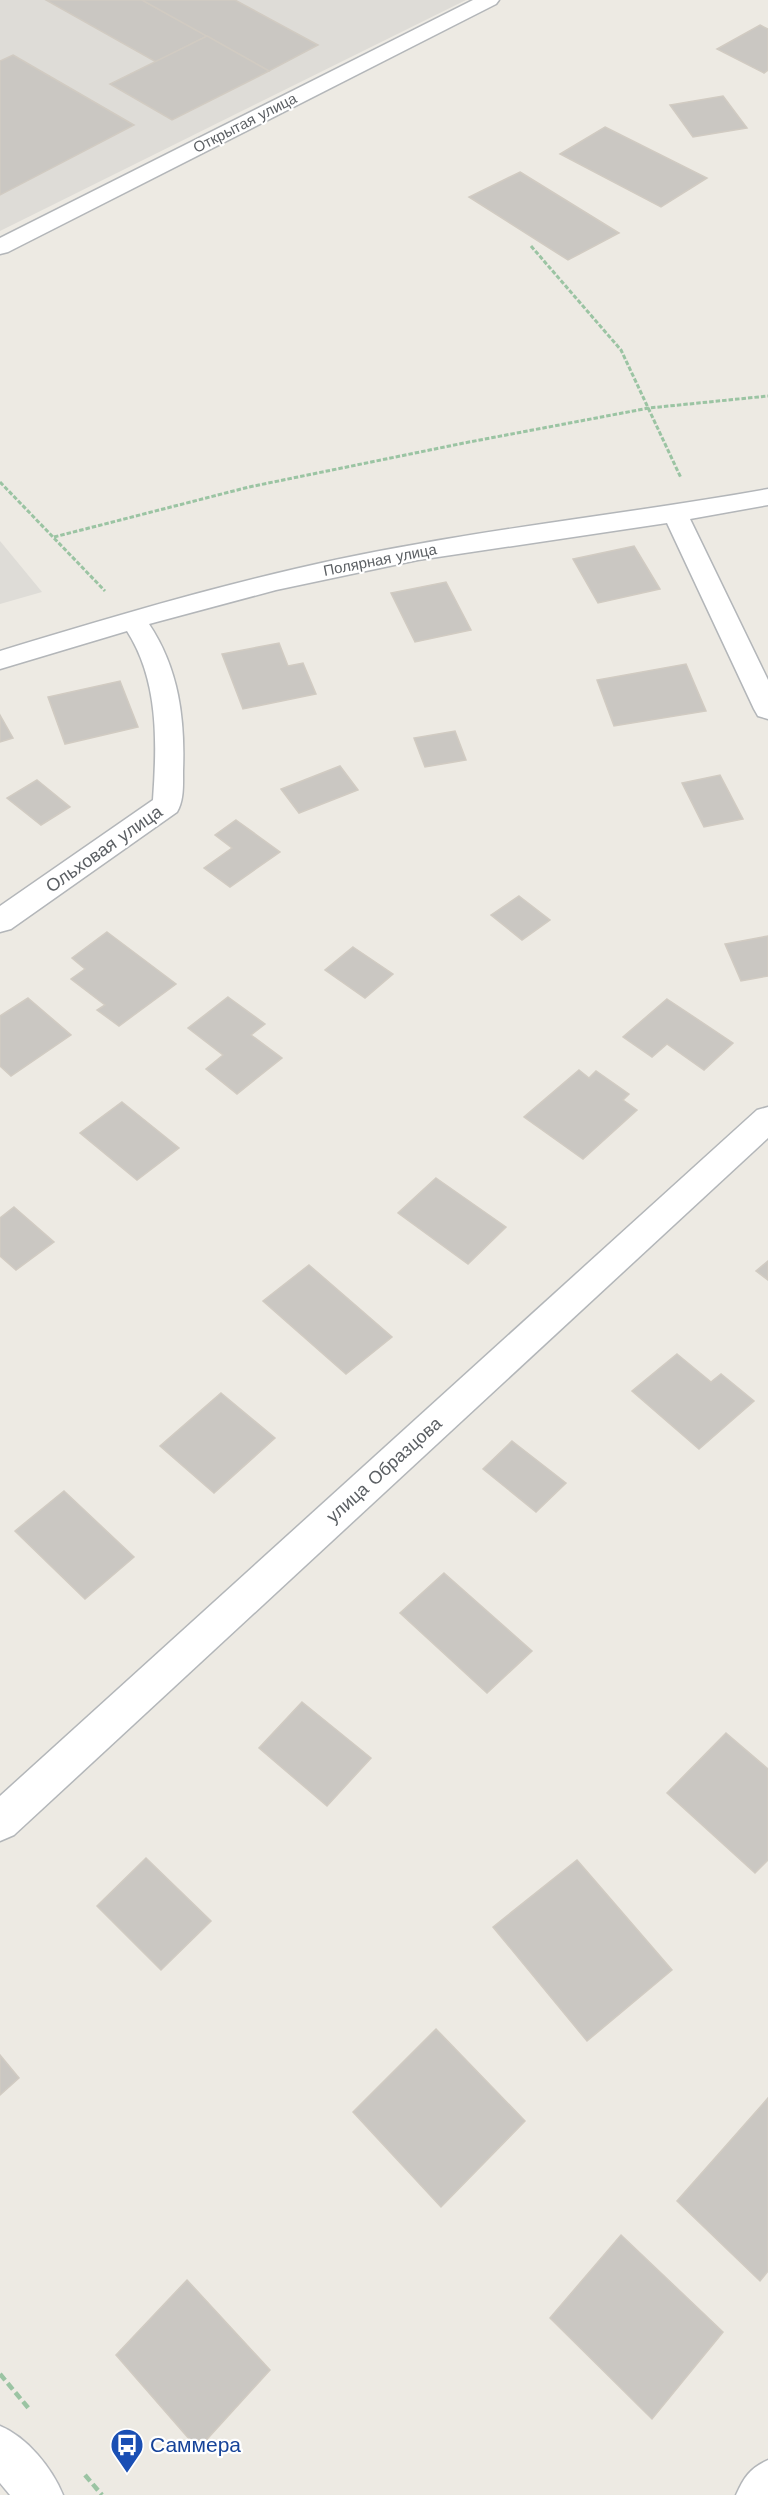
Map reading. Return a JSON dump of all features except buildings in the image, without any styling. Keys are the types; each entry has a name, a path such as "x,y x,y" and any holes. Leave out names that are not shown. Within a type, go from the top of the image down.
{"street":[{"name":"Открытая улица","path":"0,247 489,0"},
{"name":"Полярная улица","path":"0,660 133,620 276,581 418,552 675,514 768,497"},
{"path":"675,514 768,709"},
{"name":"Ольховая улица","path":"0,921 167,806 171,752 165,700 159,671 147,639 133,620"},
{"name":"улица Образцова","path":"0,1822 768,1119"},
{"path":"0,2448 39,2495"},
{"path":"759,2495 768,2483"}],"path":[{"path":"531,246 621,350 681,477 718,505"},
{"path":"54,537 249,487 649,408 768,396"},
{"path":"0,482 133,620"}],"shaded area":[{"path":"0,0 466,0 0,231"},
{"path":"0,541 42,592 0,604"}],"place":[{"name":"Саммера","path":"127,2474"}]}
